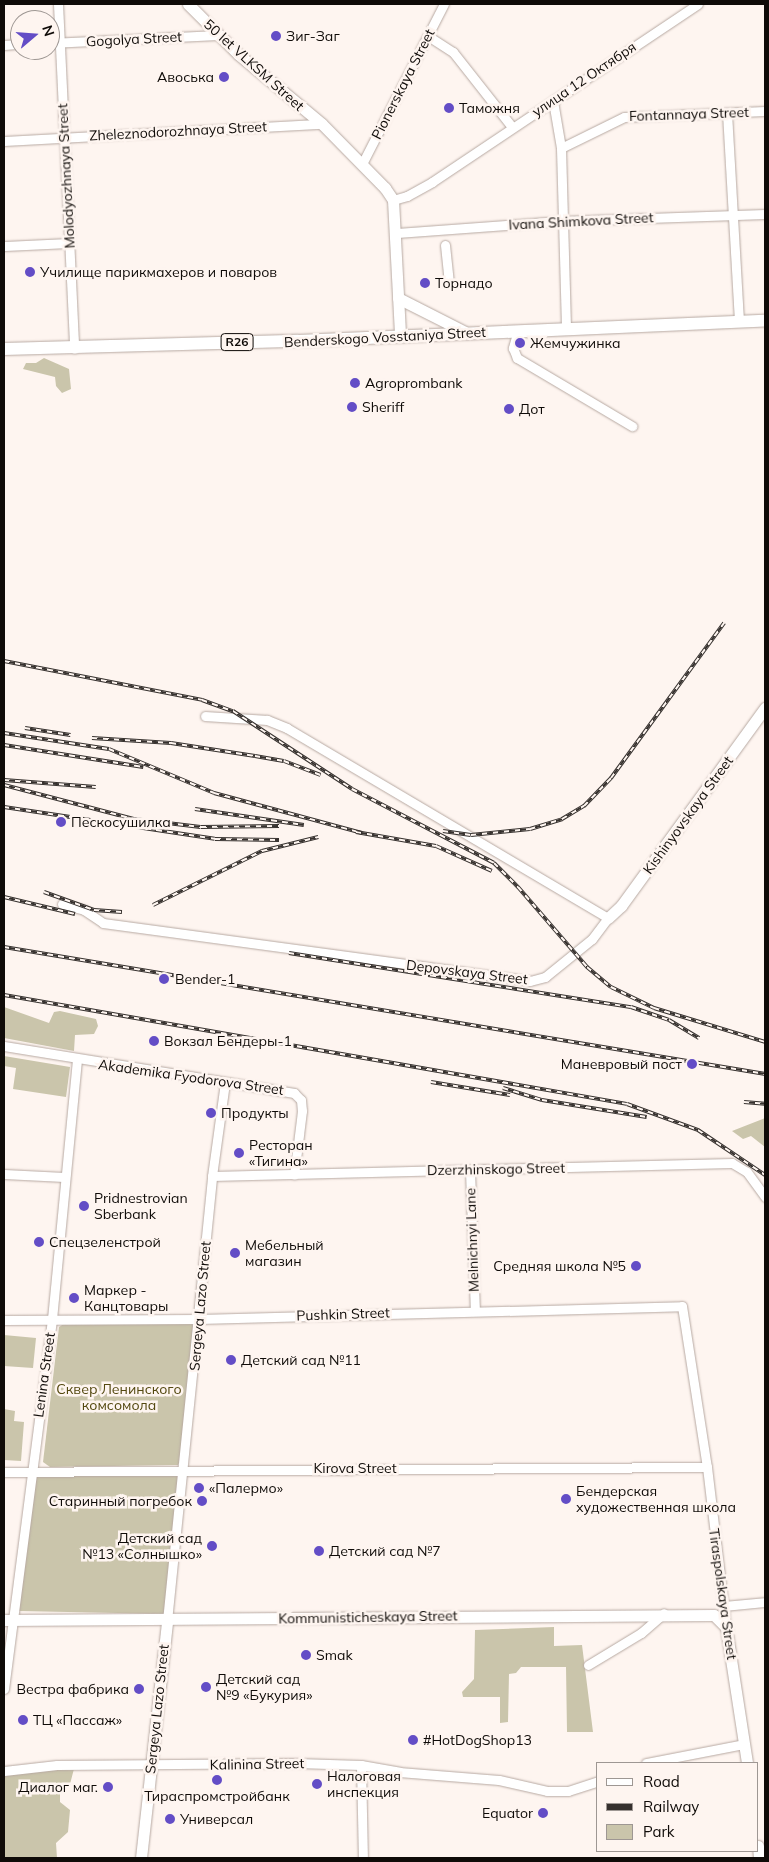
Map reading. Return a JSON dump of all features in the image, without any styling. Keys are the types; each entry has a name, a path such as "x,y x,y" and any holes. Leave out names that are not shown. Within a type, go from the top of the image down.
{"main road":[{"name":"Benderskogo Vosstaniya Street","path":"4,349 74,349 765,321"}],"street":[{"name":"50 let VLKSM Street","path":"188,4 218,35 322,124 362,164 393,200"},
{"name":"Pionerskaya Street","path":"362,164 444,4"},
{"name":"улица 12 Октября","path":"393,200 407,196 432,182 698,4"},
{"name":"Gogolya Street","path":"60,42 218,35"},
{"path":"428,36 453,52 512,127"},
{"name":"Molodyozhnaya Street","path":"57,60 64,137 74,349"},
{"path":"553,101 560,148 566,328"},
{"name":"Fontannaya Street","path":"560,148 624,117 765,111"},
{"path":"727,113 739,322"},
{"name":"Zheleznodorozhnaya Street","path":"4,141 322,124"},
{"path":"393,200 400,335"},
{"name":"Ivana Shimkova Street","path":"396,233 561,221 765,214"},
{"path":"4,246 69,243"},
{"path":"445,245 449,282"},
{"path":"398,298 464,332"},
{"path":"518,330 513,348 517,358 632,426"},
{"name":"Kishinyovskaya Street","path":"608,918 627,898 761,722 765,708"},
{"path":"205,716 278,723 608,918"},
{"name":"Depovskaya Street","path":"62,904 84,910 103,922 530,981 545,977 592,939 608,918"},
{"name":"Akademika Fyodorova Street","path":"4,1046 77,1060 290,1092 298,1096 302,1111 294,1175"},
{"name":"Lenina Street","path":"4,1689 8,1620 52,1319 64,1177 77,1060"},
{"name":"Sergeya Lazo Street","path":"141,1858 199,1319 212,1176 224,1082"},
{"name":"Dzerzhinskogo Street","path":"212,1176 732,1163 747,1172 765,1197"},
{"name":"Melnichnyi Lane","path":"470,1170 475,1310"},
{"path":"4,1174 64,1177"},
{"name":"Pushkin Street","path":"4,1320 199,1319 475,1310 682,1306"},
{"name":"Tiraspolskaya Street","path":"682,1306 707,1467 723,1606 747,1762"},
{"name":"Kirova Street","path":"4,1472 183,1468 707,1467"},
{"path":"723,1606 765,1602"},
{"path":"588,1665 641,1633 664,1613"},
{"name":"Kommunisticheskaya Street","path":"8,1620 167,1621 664,1613 714,1615 726,1627"},
{"path":"651,1762 744,1744"},
{"name":"Kalinina Street","path":"4,1771 57,1765 361,1765 499,1780 547,1791 568,1790 596,1782"},
{"path":"361,1765 363,1858"}],"green space":[{"path":"44,358 69,369 71,389 62,393 56,386 55,377 23,369 26,363 36,363"},
{"path":"4,1007 49,1023 54,1012 60,1011 96,1019 98,1026 94,1034 75,1035 74,1051 4,1038"},
{"path":"4,1056 70,1067 66,1097 13,1089 16,1068 4,1066"},
{"path":"765,1118 765,1147 751,1136 743,1139 732,1131"},
{"name":"Сквер Ленинского комсомола","path":"67,1322 192,1324 194,1328 182,1457 178,1465 50,1467 43,1462 59,1327"},
{"path":"4,1335 36,1338 33,1368 4,1366"},
{"path":"4,1409 15,1411 14,1421 24,1422 21,1461 4,1460"},
{"path":"183,1468 167,1614 19,1611 33,1480 44,1471"},
{"path":"554,1627 554,1646 582,1645 593,1732 567,1732 566,1667 521,1667 516,1673 509,1674 508,1722 500,1723 500,1697 463,1697 462,1692 474,1679 475,1630"},
{"path":"75,1765 69,1788 60,1788 60,1802 70,1810 68,1832 56,1843 57,1858 4,1858 5,1771"}],"railway":[{"path":"443,831 471,835 530,829 562,819 584,806 611,778 724,623"},
{"path":"4,661 202,700 233,711 352,789 494,863 518,887 587,967 611,987 654,1008 765,1042"},
{"path":"25,728 70,735"},
{"path":"4,733 109,749 214,793 362,833"},
{"path":"92,738 171,743 255,756 284,761 320,775"},
{"path":"4,745 143,767"},
{"path":"4,780 96,787"},
{"path":"4,785 134,819 201,827 279,826"},
{"path":"4,807 215,839 279,840"},
{"path":"195,809 304,825"},
{"path":"356,832 436,846 492,871"},
{"path":"153,905 262,851 318,837"},
{"path":"44,892 94,910 122,912"},
{"path":"4,897 75,914"},
{"path":"4,947 765,1074"},
{"path":"289,953 631,1007 669,1020 699,1038"},
{"path":"4,995 627,1104 698,1130 765,1175"},
{"path":"431,1082 510,1095"},
{"path":"503,1088 542,1100 647,1117"},
{"path":"744,1102 765,1104"}],"place":[{"name":"Зиг-Заг","path":"276,36"},
{"name":"Авоська","path":"224,77"},
{"name":"Таможня","path":"449,108"},
{"name":"Училище парикмахеров и поваров","path":"30,272"},
{"name":"Торнадо","path":"425,283"},
{"name":"Жемчужинка","path":"520,343"},
{"name":"Agroprombank","path":"355,383"},
{"name":"Sheriff","path":"352,407"},
{"name":"Дот","path":"509,409"},
{"name":"Пескосушилка","path":"61,822"},
{"name":"Bender-1","path":"164,979"},
{"name":"Вокзал Бендеры-1","path":"154,1041"},
{"name":"Маневровый пост","path":"692,1064"},
{"name":"Продукты","path":"211,1113"},
{"name":"Ресторан «Тигина»","path":"239,1153"},
{"name":"Pridnestrovian Sberbank","path":"84,1206"},
{"name":"Спецзеленстрой","path":"39,1242"},
{"name":"Мебельный магазин","path":"235,1253"},
{"name":"Средняя школа №5","path":"636,1266"},
{"name":"Маркер - Канцтовары","path":"74,1298"},
{"name":"Детский сад №11","path":"231,1360"},
{"name":"«Палермо»","path":"199,1488"},
{"name":"Бендерская художественная школа","path":"566,1499"},
{"name":"Старинный погребок","path":"202,1501"},
{"name":"Детский сад №13 «Солнышко»","path":"212,1546"},
{"name":"Детский сад №7","path":"319,1551"},
{"name":"Smak","path":"306,1655"},
{"name":"Детский сад №9 «Букурия»","path":"206,1687"},
{"name":"Вестра фабрика","path":"139,1689"},
{"name":"ТЦ «Пассаж»","path":"23,1720"},
{"name":"#HotDogShop13","path":"413,1740"},
{"name":"Тираспромстройбанк","path":"217,1780"},
{"name":"Налоговая инспекция","path":"317,1784"},
{"name":"Диалог маг.","path":"108,1787"},
{"name":"Equator","path":"543,1813"},
{"name":"Универсал","path":"170,1819"}]}
